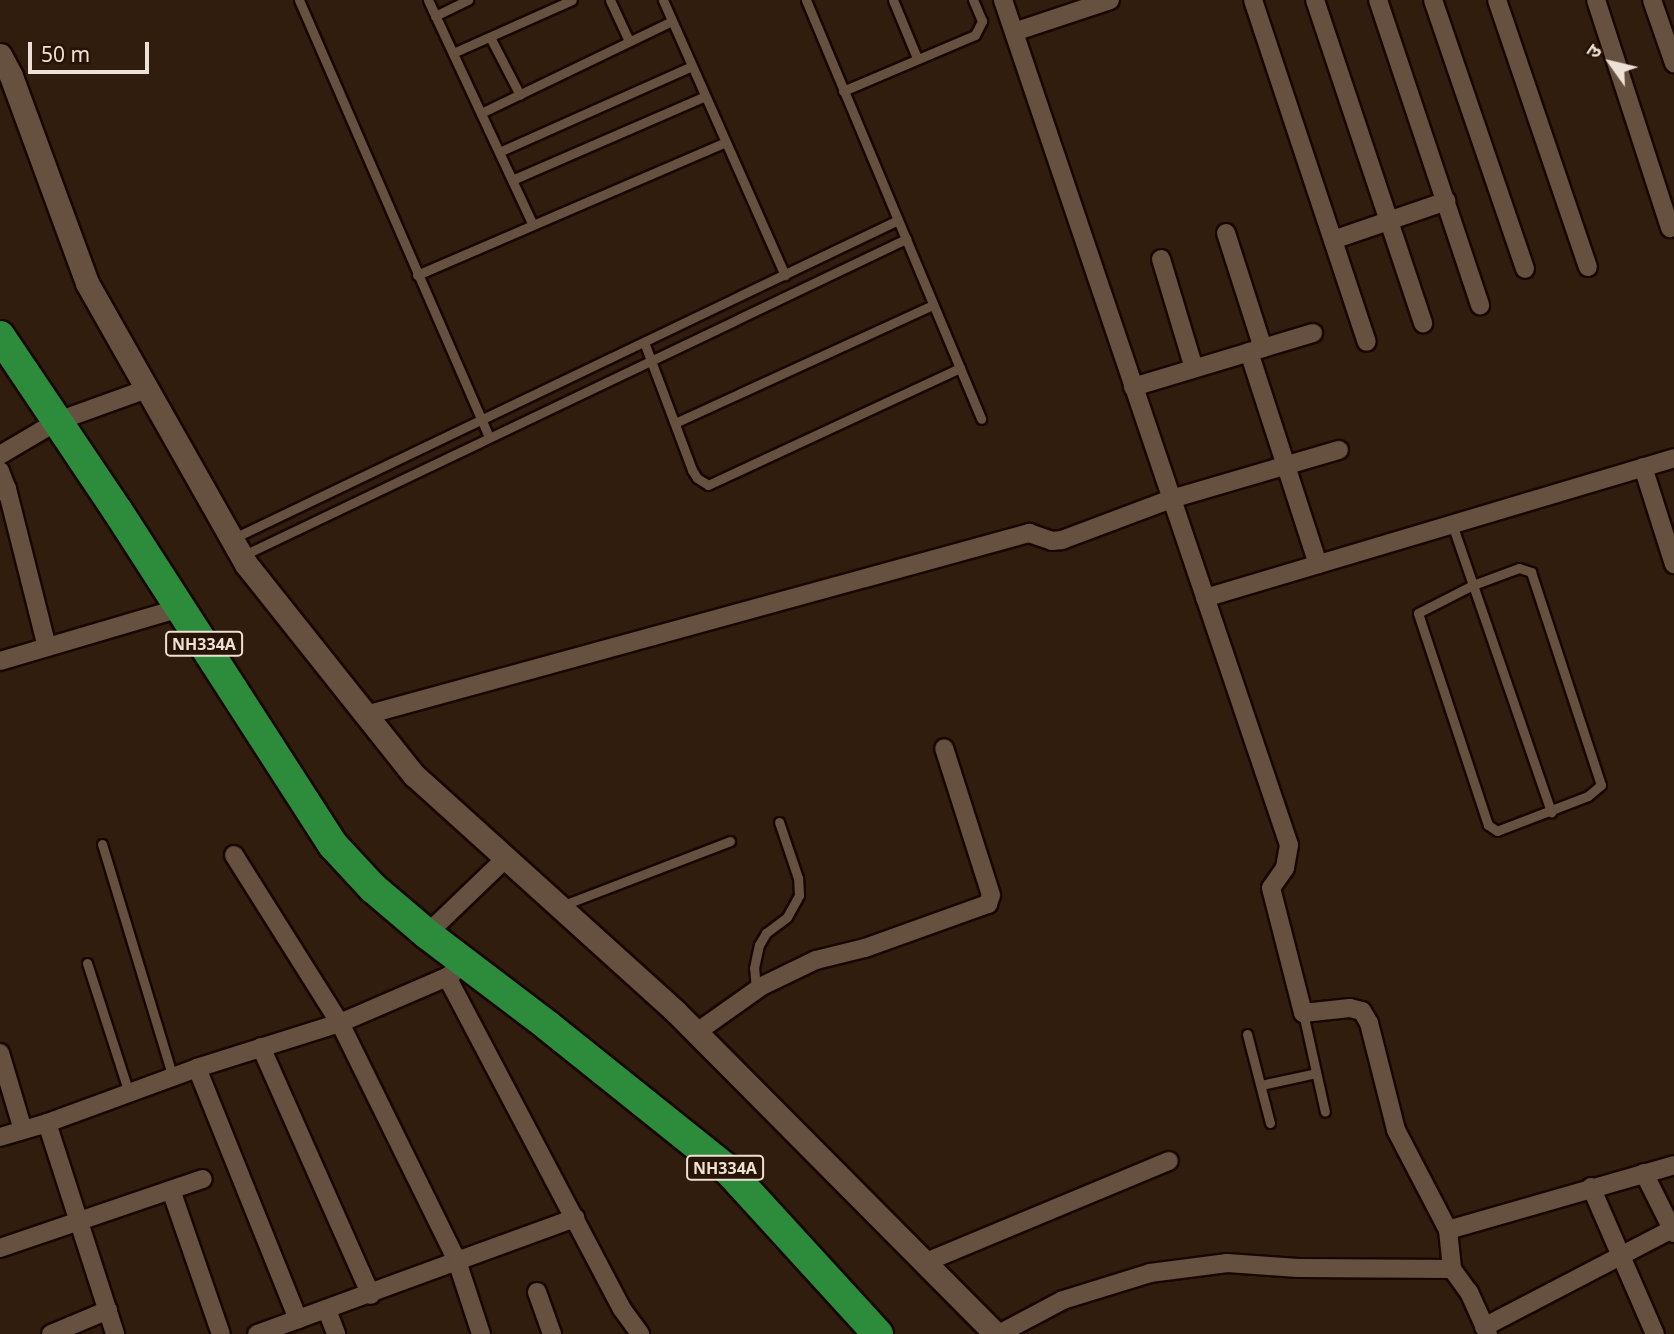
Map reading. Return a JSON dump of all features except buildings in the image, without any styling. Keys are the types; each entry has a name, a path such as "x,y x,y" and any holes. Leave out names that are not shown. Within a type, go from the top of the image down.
{"highway":[{"name":"NH334A","path":"0,336 333,845 373,888 427,934 456,970 729,1171 878,1334"}],"street":[{"path":"1003,0 1289,845 1285,868 1271,888 1303,1013 1350,1008 1362,1012 1369,1023 1396,1130 1448,1230 1452,1269 1469,1292 1486,1331 1619,1257 1673,1231 1644,1172"},
{"path":"1014,32 1067,7 1110,0"},
{"path":"1253,0 1367,342"},
{"path":"1315,0 1423,323"},
{"path":"1378,0 1480,305"},
{"path":"1433,0 1525,269"},
{"path":"1497,0 1588,267"},
{"path":"1596,0 1670,228"},
{"path":"1652,0 1674,64"},
{"path":"0,55 11,76 87,283 237,547 366,715 414,775 697,1032 997,1334 1063,1300 1150,1273 1227,1263 1298,1268 1452,1269"},
{"path":"1334,240 1446,201"},
{"path":"1226,233 1287,465 1318,564"},
{"path":"1161,258 1194,368"},
{"path":"1133,387 1313,333"},
{"path":"0,455 58,421 147,389"},
{"path":"366,715 1029,533 1052,541 1062,540 1171,499 1339,450"},
{"path":"1205,598 1674,458"},
{"path":"1643,467 1674,564"},
{"path":"0,471 47,647"},
{"path":"0,661 180,608"},
{"path":"697,1032 756,991 816,960 865,948 988,904 991,895 944,747"},
{"path":"234,855 340,1023 457,1261 481,1334"},
{"path":"427,934 506,858"},
{"path":"0,1137 47,1123 197,1068 340,1023 456,970 575,1218 622,1310 640,1334"},
{"path":"261,1047 372,1295"},
{"path":"0,1053 23,1130"},
{"path":"197,1068 298,1319"},
{"path":"47,1123 115,1334"},
{"path":"926,1262 1169,1161"},
{"path":"1448,1230 1674,1164"},
{"path":"0,1248 203,1179"},
{"path":"1591,1187 1619,1257 1655,1334"},
{"path":"172,1190 221,1334"},
{"path":"257,1334 372,1295 575,1218"},
{"path":"537,1293 552,1334"},
{"path":"51,1334 107,1310"},
{"path":"327,1310 336,1334"}],"lane":[{"path":"299,0 489,437"},
{"path":"428,0 533,225"},
{"path":"435,16 468,0"},
{"path":"453,53 572,0"},
{"path":"610,0 629,41"},
{"path":"663,0 785,275"},
{"path":"806,0 981,419"},
{"path":"893,0 918,58"},
{"path":"844,90 978,32 982,21 972,0"},
{"path":"481,113 672,21"},
{"path":"490,37 520,94"},
{"path":"499,152 692,66"},
{"path":"512,180 705,96"},
{"path":"417,275 726,142"},
{"path":"237,547 480,420 898,220"},
{"path":"237,547 489,437 906,239"},
{"path":"675,423 933,305"},
{"path":"644,342 697,478 708,485 960,368"},
{"path":"1452,524 1551,812"},
{"path":"1519,568 1531,572 1601,781 1598,790 1551,812 1506,830 1497,831 1488,825 1417,617 1424,608 1519,568"},
{"path":"756,991 754,968 759,945 766,933 787,917 799,895 798,878 779,822"},
{"path":"560,906 730,841"},
{"path":"102,844 173,1077"},
{"path":"87,963 129,1093"},
{"path":"1303,1013 1325,1112"},
{"path":"1247,1034 1270,1123"},
{"path":"1261,1085 1317,1073"}]}
